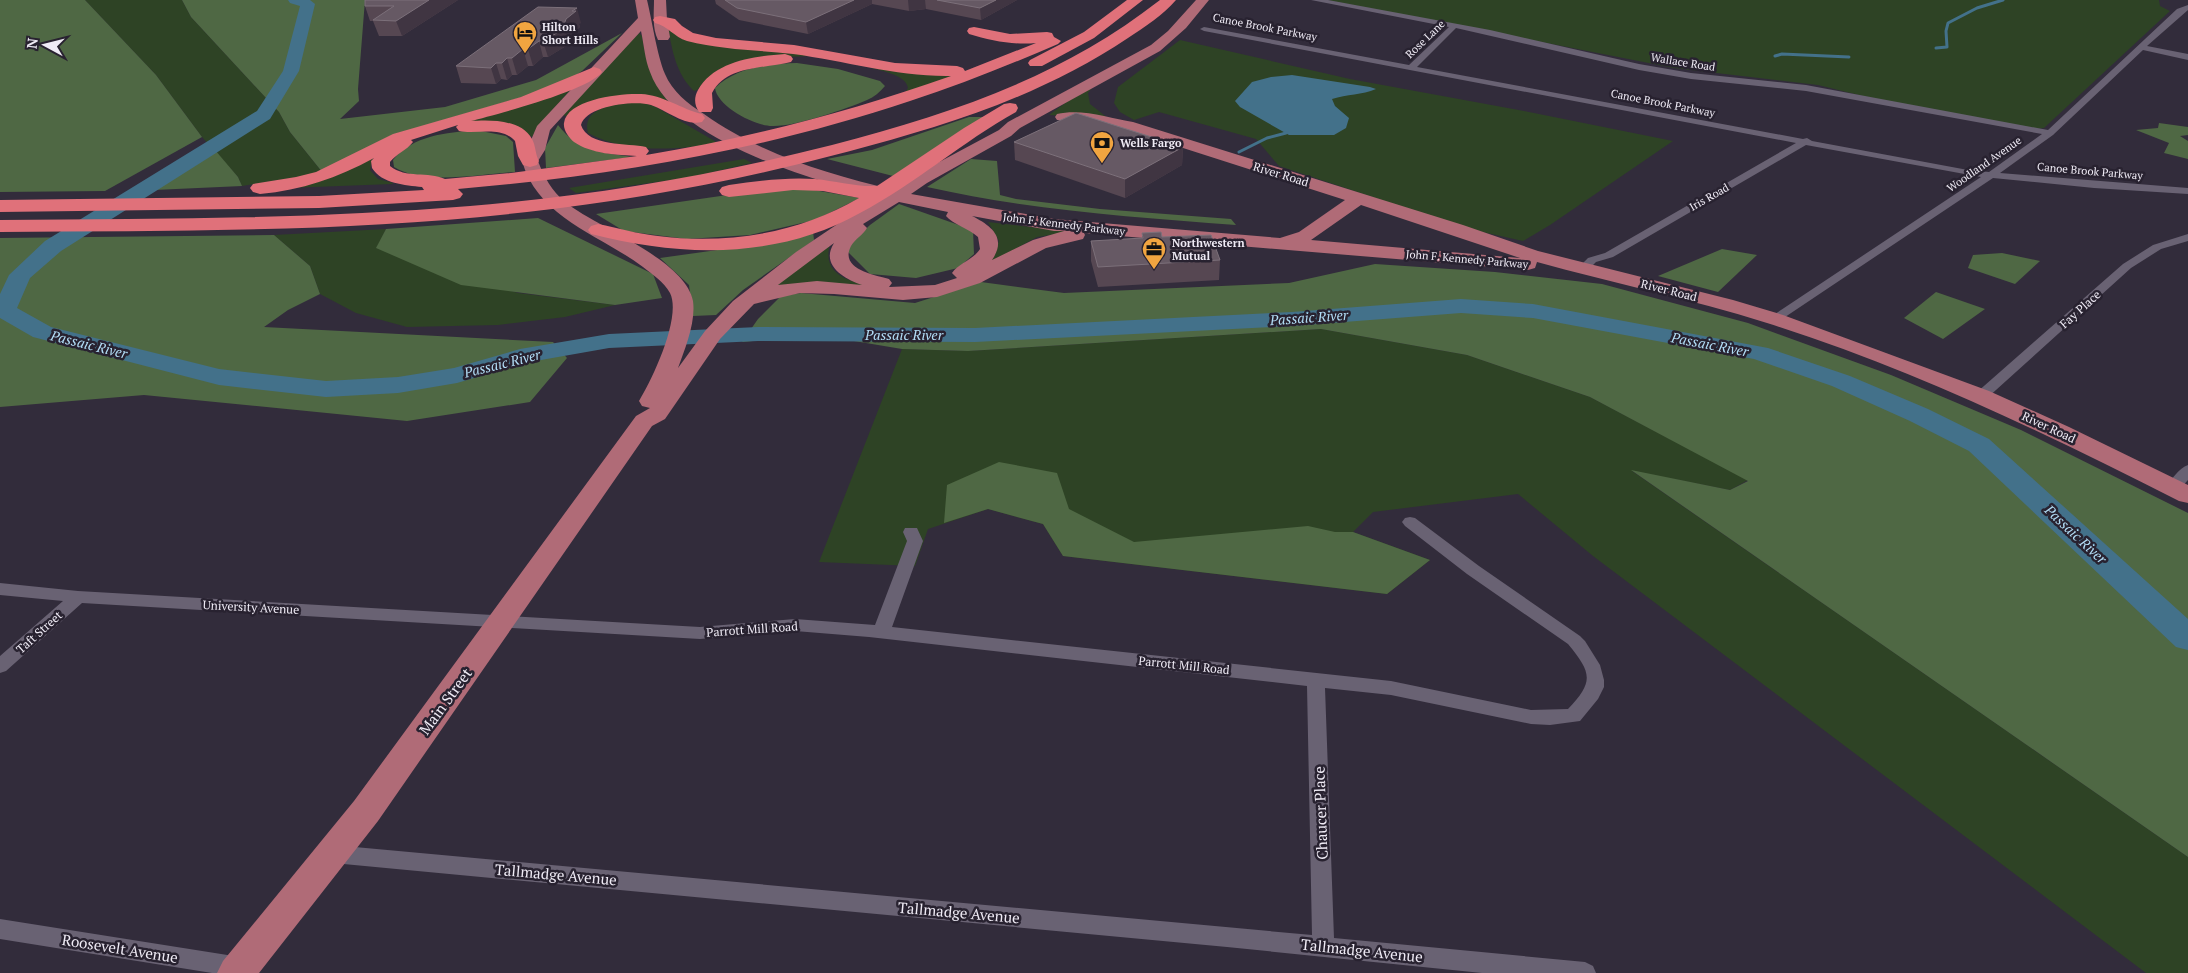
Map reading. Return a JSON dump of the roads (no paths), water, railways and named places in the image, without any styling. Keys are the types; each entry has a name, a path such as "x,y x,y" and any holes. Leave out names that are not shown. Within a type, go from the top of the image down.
{"highway":[{"path":"0,206 145,199 319,202 440,195 514,183 730,156 813,132 941,101 995,81 1064,49 1107,22 1136,0"},
{"path":"592,203 841,149 938,120 1052,76 1118,40 1170,0"},
{"path":"598,230 666,243 730,243 797,231 842,216 873,201 914,177 984,123 1110,54 1144,30 1170,0"},
{"path":"565,177 783,134 813,132 880,104 1007,61 1076,29 1090,16"},
{"path":"653,19 670,22 675,29 683,34 710,33 875,67 917,71 955,71 1007,61"},
{"path":"989,24 987,27 992,33 1014,39"},
{"path":"974,31 988,36 1014,39 1041,37 1062,30"},
{"path":"704,150 664,152 614,149 584,141 576,135 572,126 577,115 584,110 605,102 632,99 655,101 683,116 701,113 704,92 709,82 715,78 749,64 794,59 825,61 870,71 902,84 903,89 900,92 880,104"},
{"path":"145,199 278,186 312,180 337,170 408,134 536,98 561,89 594,72"},
{"path":"514,183 408,180 388,175 382,170 380,163 389,151 412,138 442,130 473,126 497,127 516,133 524,141 525,156 530,161"},
{"path":"213,193 380,189 481,181"},
{"path":"0,226 283,223 418,216 438,220 789,184 826,186 862,194 873,201"},
{"path":"0,198 97,200"}],"main road":[{"name":"John F. Kennedy Parkway","path":"641,0 653,19 671,68 701,113 724,136 873,201 930,204 1054,225 1138,233 1293,238 1485,249 1531,255"},
{"name":"John F. Kennedy Parkway","path":"660,0 653,19 655,67 659,78 672,97 790,156 856,176 918,192 992,206 1076,218 1293,238 1583,270"},
{"path":"914,177 1005,133 1014,125 1144,55 1173,34 1203,0"},
{"path":"1190,16 1206,27"},
{"path":"653,19 594,72 543,129 538,140 536,154 530,161 537,181 550,198 572,215 660,270 680,292 683,305 673,352 660,384 642,413 644,421 657,414 698,355 734,311 803,256 869,211 873,201"},
{"path":"1173,34 1183,30 1206,27"},
{"name":"River Road","path":"1133,127 1106,113 1095,101 1100,85 1142,59 1144,55"},
{"name":"River Road","path":"1005,133 1040,121 1068,117 1133,127 1531,255 1583,270 1726,304 1776,319 1882,357 1981,396 2183,484"},
{"path":"1290,176 1317,189 1324,198 1325,208"},
{"path":"1293,238 1352,196"},
{"path":"1293,238 1325,208 1352,196"},
{"path":"873,201 878,212 846,238 838,256 840,262 851,272 866,279 886,284 917,284 947,279 963,273 983,259 990,248 989,238 979,226 930,204"},
{"path":"734,311 774,292 800,287 893,294 937,291 973,279 1033,246 1053,238 1081,234 1138,233"},
{"name":"Main Street","path":"238,970 333,854 502,622 644,421"}],"street":[{"name":"Wallace Road","path":"1315,0 1509,36 1639,67 1691,76 1806,88 2050,133"},
{"name":"Woodland Avenue","path":"1776,319 2050,133 2180,11 2188,7"},
{"name":"Rose Lane","path":"1413,66 1455,26"},
{"name":"Canoe Brook Parkway","path":"1206,27 1968,173 2183,191"},
{"path":"2142,48 2188,58"},
{"name":"Iris Road","path":"1583,270 1592,260 1609,255 1806,141"},
{"path":"2183,191 2188,198"},
{"name":"Fay Place","path":"1981,396 2127,266 2157,247 2188,237"},
{"path":"1604,274 1610,265 1609,255"},
{"name":"Parrott Mill Road","path":"502,622 700,633 795,625 1391,688 1531,717 1573,716 1593,693 1595,674 1587,655 1574,640 1473,570 1410,522"},
{"path":"882,633 915,541 911,532"},
{"name":"University Avenue","path":"0,589 78,597 502,622"},
{"name":"Taft Street","path":"0,666 78,597"},
{"name":"Chaucer Place","path":"1316,680 1324,947"},
{"name":"Tallmadge Avenue","path":"333,854 1585,973"},
{"name":"Roosevelt Avenue","path":"0,929 238,970"}],"water":[{"path":"1292,75 1376,89 1332,99 1335,106 1349,118 1346,128 1334,135 1289,135 1240,107 1235,101 1252,82 1271,77"}],"waterway":[{"name":"Passaic River","path":"295,0 308,4 291,71 264,115 53,246 20,275 4,311 42,332 219,377 326,389 398,385 457,375 520,356 609,341 758,334 975,335 1292,319 1461,306 1533,311 1759,353 1841,381 1919,415 1979,445 2188,638"},
{"path":"1936,48 1947,47 1946,31 1948,23 1977,8 2003,0"},
{"path":"1775,56 1782,54 1849,57"},
{"path":"1239,152 1267,138 1286,133"}],"place":[{"name":"Hilton Short Hills","path":"525,54"},
{"name":"Wells Fargo","path":"1102,164"},
{"name":"Northwestern Mutual","path":"1154,270"}]}
